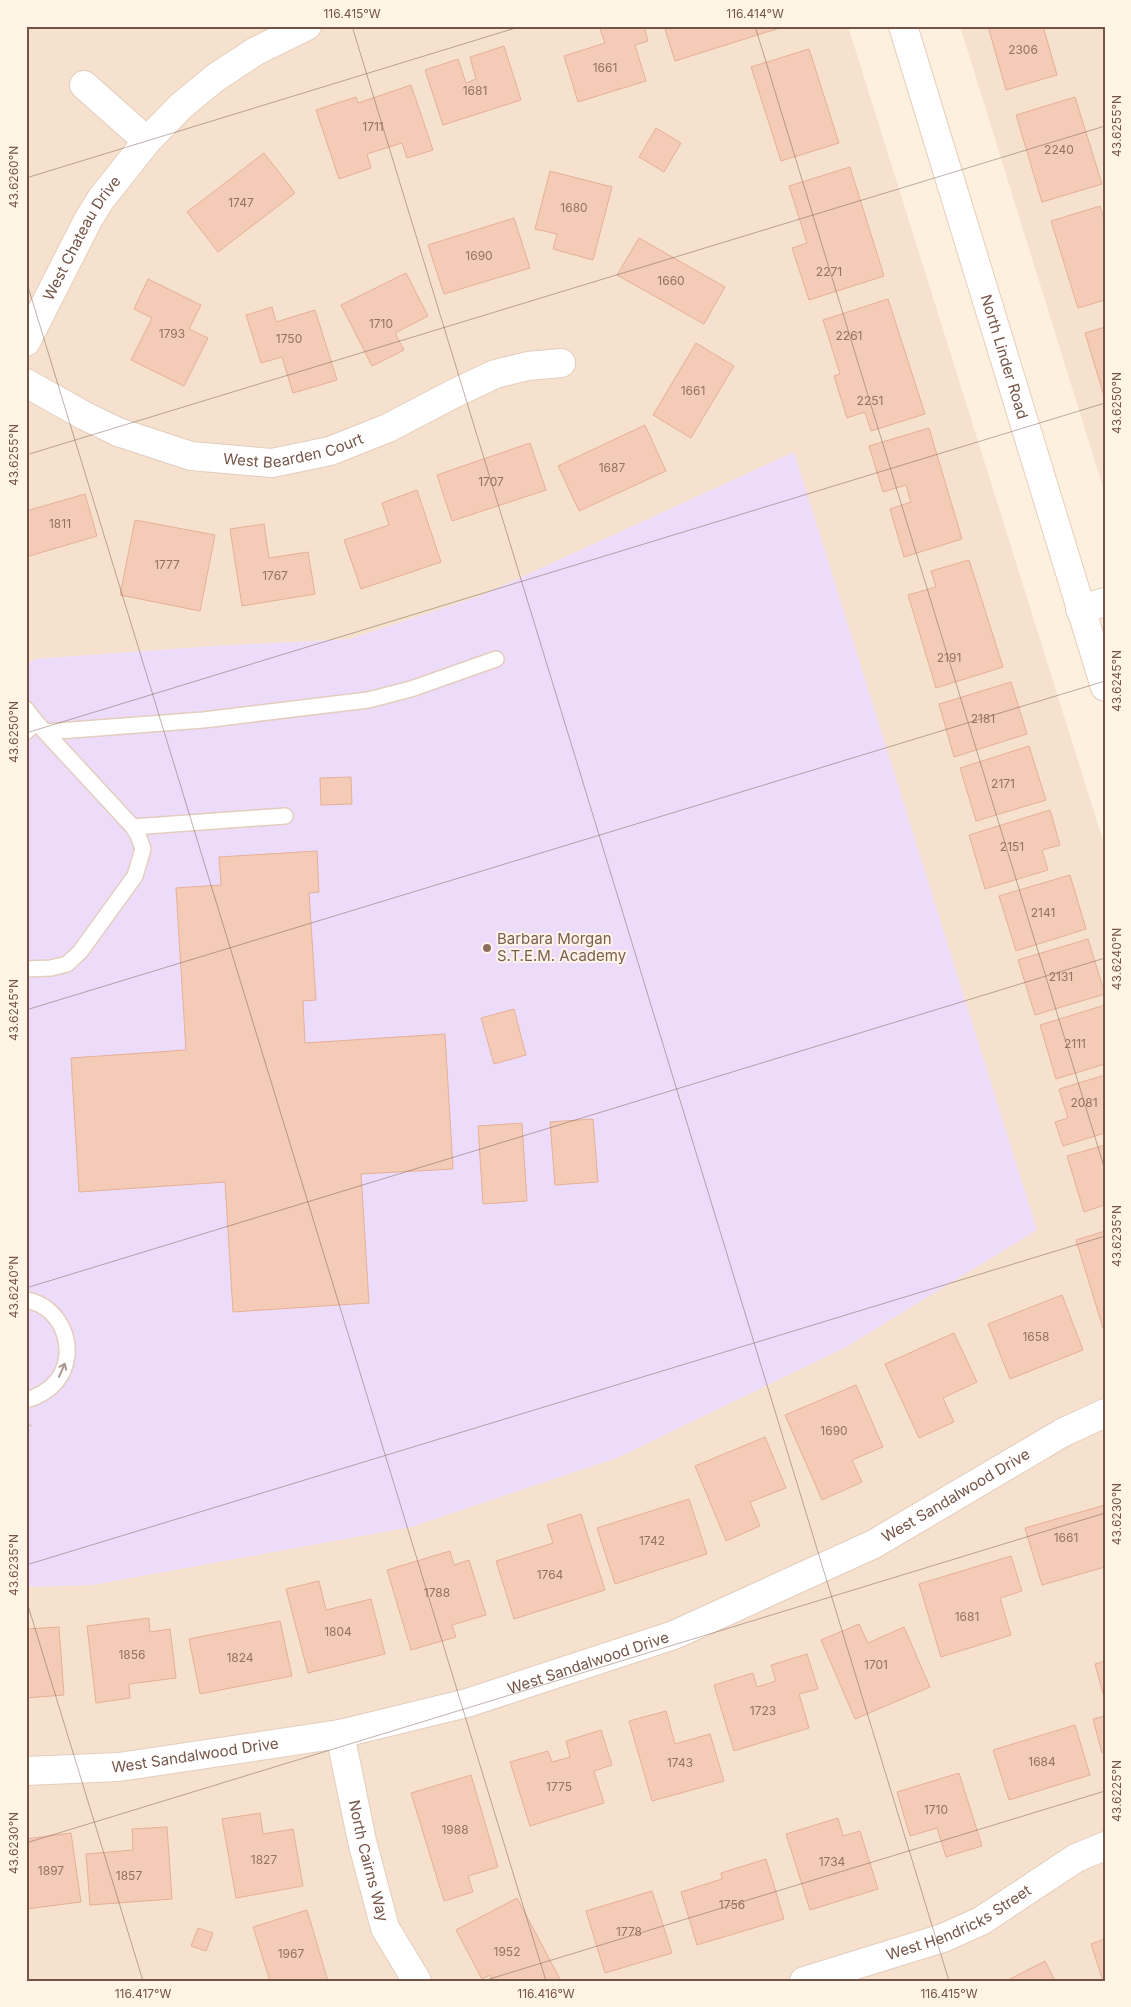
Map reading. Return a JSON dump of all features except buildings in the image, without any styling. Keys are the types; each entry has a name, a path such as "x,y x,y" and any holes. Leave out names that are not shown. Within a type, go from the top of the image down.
{"street":[{"name":"West Chateau Drive","path":"26,342 101,199 147,141 181,106 215,78 256,51 307,26"},
{"name":"North Linder Road","path":"902,26 1093,606 1105,687"},
{"path":"84,85 147,141"},
{"name":"West Bearden Court","path":"26,383 118,432 191,456 272,463 330,451 388,428 495,374 528,366 561,363"},
{"name":"West Sandalwood Drive","path":"26,1771 119,1767 340,1734 467,1703 674,1635 874,1544 1062,1434 1105,1413"},
{"name":"North Cairns Way","path":"340,1734 362,1841 385,1928 417,1981"},
{"name":"West Hendricks Street","path":"804,1981 943,1938 981,1921 1076,1858 1105,1846"}],"lane":[{"path":"36,729 203,720 368,700 411,690 496,659"},
{"path":"26,709 36,729 133,827 143,849 135,876 80,952 67,964 51,968 26,969"},
{"path":"133,827 285,816"},
{"path":"26,1300 33,1301 48,1309 59,1321 65,1335 68,1352 64,1368 56,1382 44,1393 26,1400"}],"shaded area":[{"path":"26,26 848,26 1105,847 1105,1981 26,1981 26,1587 92,1585 617,1458 662,1435 480,596 350,639 213,646 34,659 26,666"},
{"path":"960,26 1105,26 1105,494"},
{"name":"Barbara Morgan S.T.E.M. Academy","path":"794,452 1037,1230 846,1347 617,1458 411,1527 92,1585 26,1587 26,666 34,659 213,646 350,639 480,596"}],"place":[{"name":"Barbara Morgan S.T.E.M. Academy","path":"487,948"}]}
